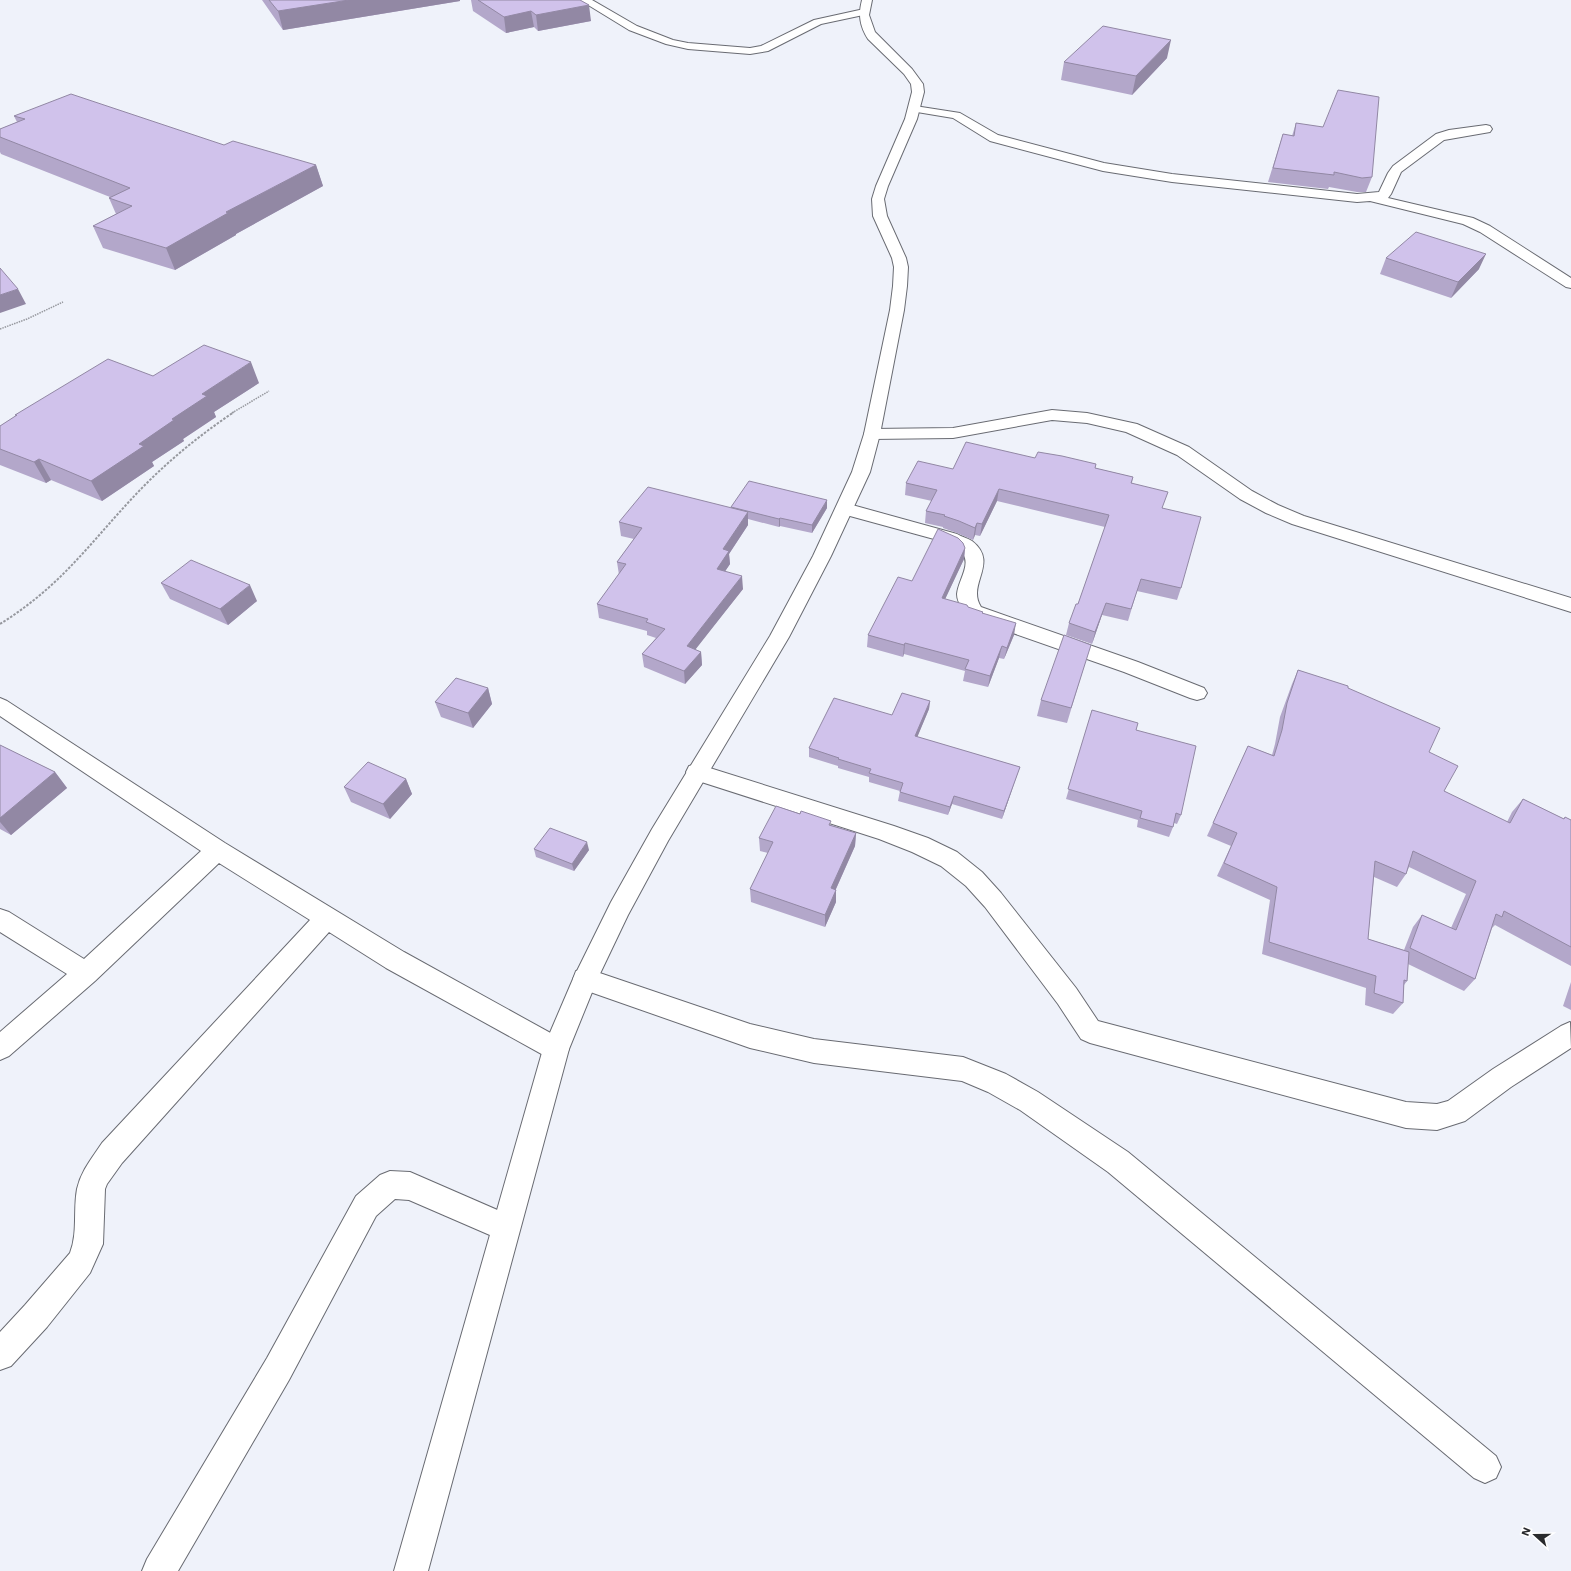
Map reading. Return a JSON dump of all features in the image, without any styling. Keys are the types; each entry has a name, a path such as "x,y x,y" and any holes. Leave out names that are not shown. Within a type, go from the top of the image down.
{"street":[{"path":"411,1571 556,1049 585,979 619,909 697,772 779,637 845,509 861,472 872,434 897,310 901,267 899,258 880,216 878,199 882,186 915,109 918,93 916,83 902,66 872,37 864,22 866,6 818,22 761,50 750,52 688,46 670,42 633,28 585,0"},
{"path":"915,109 956,115 994,138 1103,167 1172,178 1334,196 1372,198 1423,209 1468,222 1485,229 1571,284"},
{"path":"1372,198 1385,194 1397,169 1433,141 1449,134 1486,129"},
{"path":"872,434 953,434 1052,415 1087,418 1131,428 1183,451 1246,495 1298,520 1571,605"},
{"path":"845,509 951,538 965,545 973,554 976,565 966,593 968,606 974,612 1131,666 1197,693"},
{"path":"4,713 217,850 395,960 556,1049"},
{"path":"697,772 886,832 920,845 949,859 974,879 993,900 1067,996 1090,1031 1406,1115 1437,1117 1455,1112 1502,1078 1570,1034"},
{"path":"0,1048 86,973 217,850"},
{"path":"0,1355 36,1316 80,1263 88,1244 91,1189 96,1177 112,1153 327,918"},
{"path":"0,919 86,973"},
{"path":"585,979 613,987 690,1016 750,1036 814,1051 963,1069 997,1083 1029,1101 1118,1162 1485,1467"},
{"path":"159,1571 278,1369 366,1206 390,1185 410,1186 506,1228"}],"path":[{"path":"0,328 38,315 63,302"},
{"path":"0,624 34,602 68,571 170,460 225,417 269,390"}],"building":[{"path":"269,0 349,0 278,11"},
{"path":"478,0 580,0 589,5 536,15 531,11 504,17"},
{"path":"1103,26 1171,40 1136,76 1064,62"},
{"path":"1338,90 1379,97 1372,177 1362,178 1334,172 1334,175 1273,168 1283,134 1294,136 1296,123 1323,127"},
{"path":"71,94 224,145 233,141 316,165 226,212 228,213 166,248 93,226 132,206 109,198 130,188 0,137 0,129 25,119 14,116"},
{"path":"1416,232 1486,254 1458,282 1386,258"},
{"path":"0,268 18,289 0,295"},
{"path":"204,345 251,362 202,394 207,396 172,419 174,420 139,444 144,446 91,481 39,459 34,462 0,449 0,426 17,415 15,415 108,359 153,376"},
{"path":"966,442 1035,458 1038,452 1096,464 1095,468 1133,477 1131,483 1168,492 1162,508 1201,517 1181,588 1141,579 1131,609 1106,603 1095,632 1069,623 1076,604 1078,604 1109,515 999,489 982,524 977,523 975,528 944,516 945,515 926,511 937,490 906,483 918,461 953,469"},
{"path":"749,481 827,500 812,525 779,519 731,507"},
{"path":"648,487 748,512 723,549 729,551 717,569 742,576 687,646 701,652 684,671 642,654 665,629 646,622 648,619 597,604 626,564 617,562 642,528 619,522"},
{"path":"938,529 958,538 963,543 965,548 942,598 967,605 968,607 983,612 982,613 1016,623 1007,648 1002,646 990,676 965,669 969,660 868,635 898,577 912,581"},
{"path":"191,560 250,585 220,609 161,583"},
{"path":"1064,635 1091,645 1071,708 1041,700"},
{"path":"1298,670 1348,686 1348,688 1440,728 1429,752 1458,766 1444,791 1510,823 1523,799 1564,819 1565,817 1571,820 1571,947 1504,911 1502,917 1496,914 1475,979 1410,948 1422,915 1456,930 1476,881 1413,851 1406,874 1375,861 1368,939 1409,952 1407,981 1404,980 1403,1003 1374,993 1376,976 1269,942 1277,887 1224,863 1237,833 1213,823 1248,746 1274,756 1282,730 1287,703"},
{"path":"456,678 488,688 468,713 435,702"},
{"path":"902,693 930,701 915,736 1020,767 1004,811 954,796 950,807 900,792 903,783 869,773 871,769 809,748 834,698 892,715"},
{"path":"1092,710 1138,723 1136,730 1196,746 1181,815 1176,813 1173,827 1140,818 1142,811 1068,789"},
{"path":"0,745 55,772 0,818"},
{"path":"368,762 406,779 383,804 344,787"},
{"path":"776,806 800,814 801,811 831,821 829,825 856,833 831,888 836,890 825,915 750,889 773,842 759,838"},
{"path":"550,828 587,842 572,864 534,849"}]}
